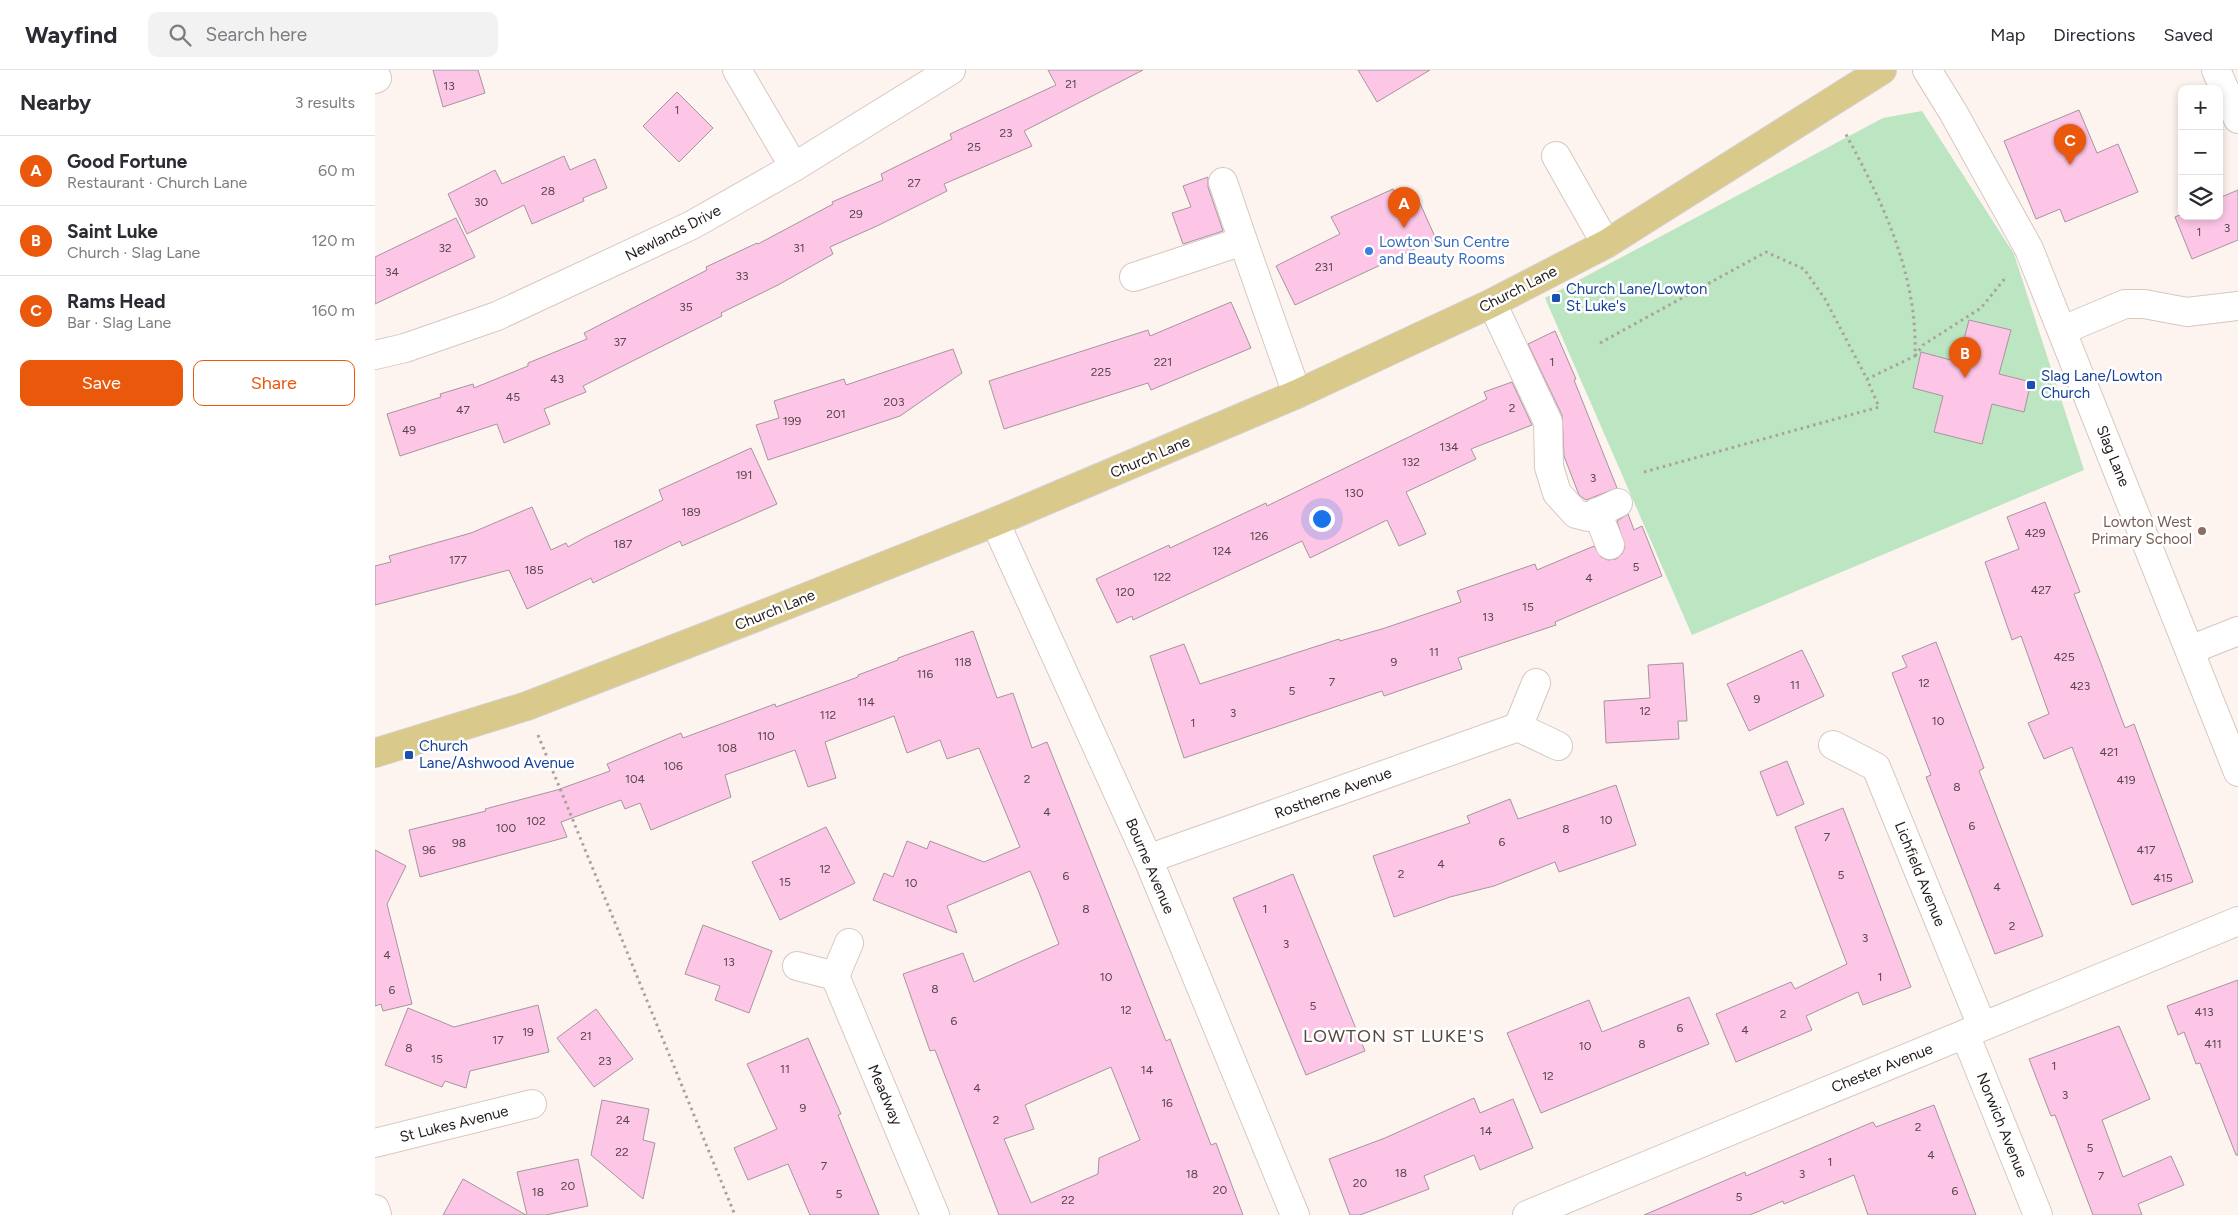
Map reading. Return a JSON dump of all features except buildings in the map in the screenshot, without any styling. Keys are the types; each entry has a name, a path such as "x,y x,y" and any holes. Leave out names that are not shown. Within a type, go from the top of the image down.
{"main road":[{"name":"Church Lane","path":"375,753 527,706 995,522 1297,394 1492,303 1606,244 1882,70"}],"street":[{"path":"737,70 794,167"},
{"name":"Newlands Drive","path":"375,355 405,348 497,316 692,225 794,167 951,70"},
{"name":"Slag Lane","path":"1927,70 1953,112 2029,249 2063,330 2238,772"},
{"path":"2216,70 2238,119"},
{"path":"1557,156 1606,244"},
{"path":"1223,182 1297,394"},
{"path":"1134,277 1243,241"},
{"path":"1492,303 1549,422 1549,467 1557,493 1576,514 1588,517 1608,508 1609,545"},
{"path":"2063,330 2125,304 2144,304 2187,312 2238,306"},
{"name":"Bourne Avenue","path":"995,522 1148,859 1295,1215"},
{"path":"2190,650 2238,631"},
{"path":"1536,683 1518,727 1558,746"},
{"name":"Rostherne Avenue","path":"1148,859 1518,727"},
{"name":"Lichfield Avenue","path":"1833,745 1876,767 1973,1030"},
{"name":"Chester Avenue","path":"1527,1215 2238,921"},
{"path":"797,966 835,976 849,943"},
{"name":"Meadway","path":"835,976 935,1215"},
{"name":"Norwich Avenue","path":"1973,1030 2039,1215"},
{"name":"St Lukes Avenue","path":"375,1143 532,1104"},
{"path":"375,1209 377,1215"}],"path":[{"path":"1830,104 1875,187 1903,259 1916,333 1915,356"},
{"path":"1867,379 1915,356 1923,345 1981,308 2029,249"},
{"path":"1600,343 1766,252 1804,269 1825,300 1867,379 1879,407 1644,472"},
{"path":"527,706 735,1215"}],"green space":[{"path":"1922,111 2014,254 2084,470 1692,635 1545,298 1883,118"}],"place":[{"name":"Rams Head","path":"2070,165"},
{"name":"Good Fortune","path":"1404,228"},
{"name":"Lowton Sun Centre and Beauty Rooms","path":"1369,251"},
{"name":"Church Lane/Lowton St Luke's","path":"1556,298"},
{"name":"Saint Luke","path":"1965,378"},
{"name":"Slag Lane/Lowton Church","path":"2031,385"},
{"name":"Lowton West Primary School","path":"2202,531"},
{"name":"Church Lane/Ashwood Avenue","path":"409,755"}],"district":[{"name":"LOWTON ST LUKE'S","path":"1394,1036"}]}
